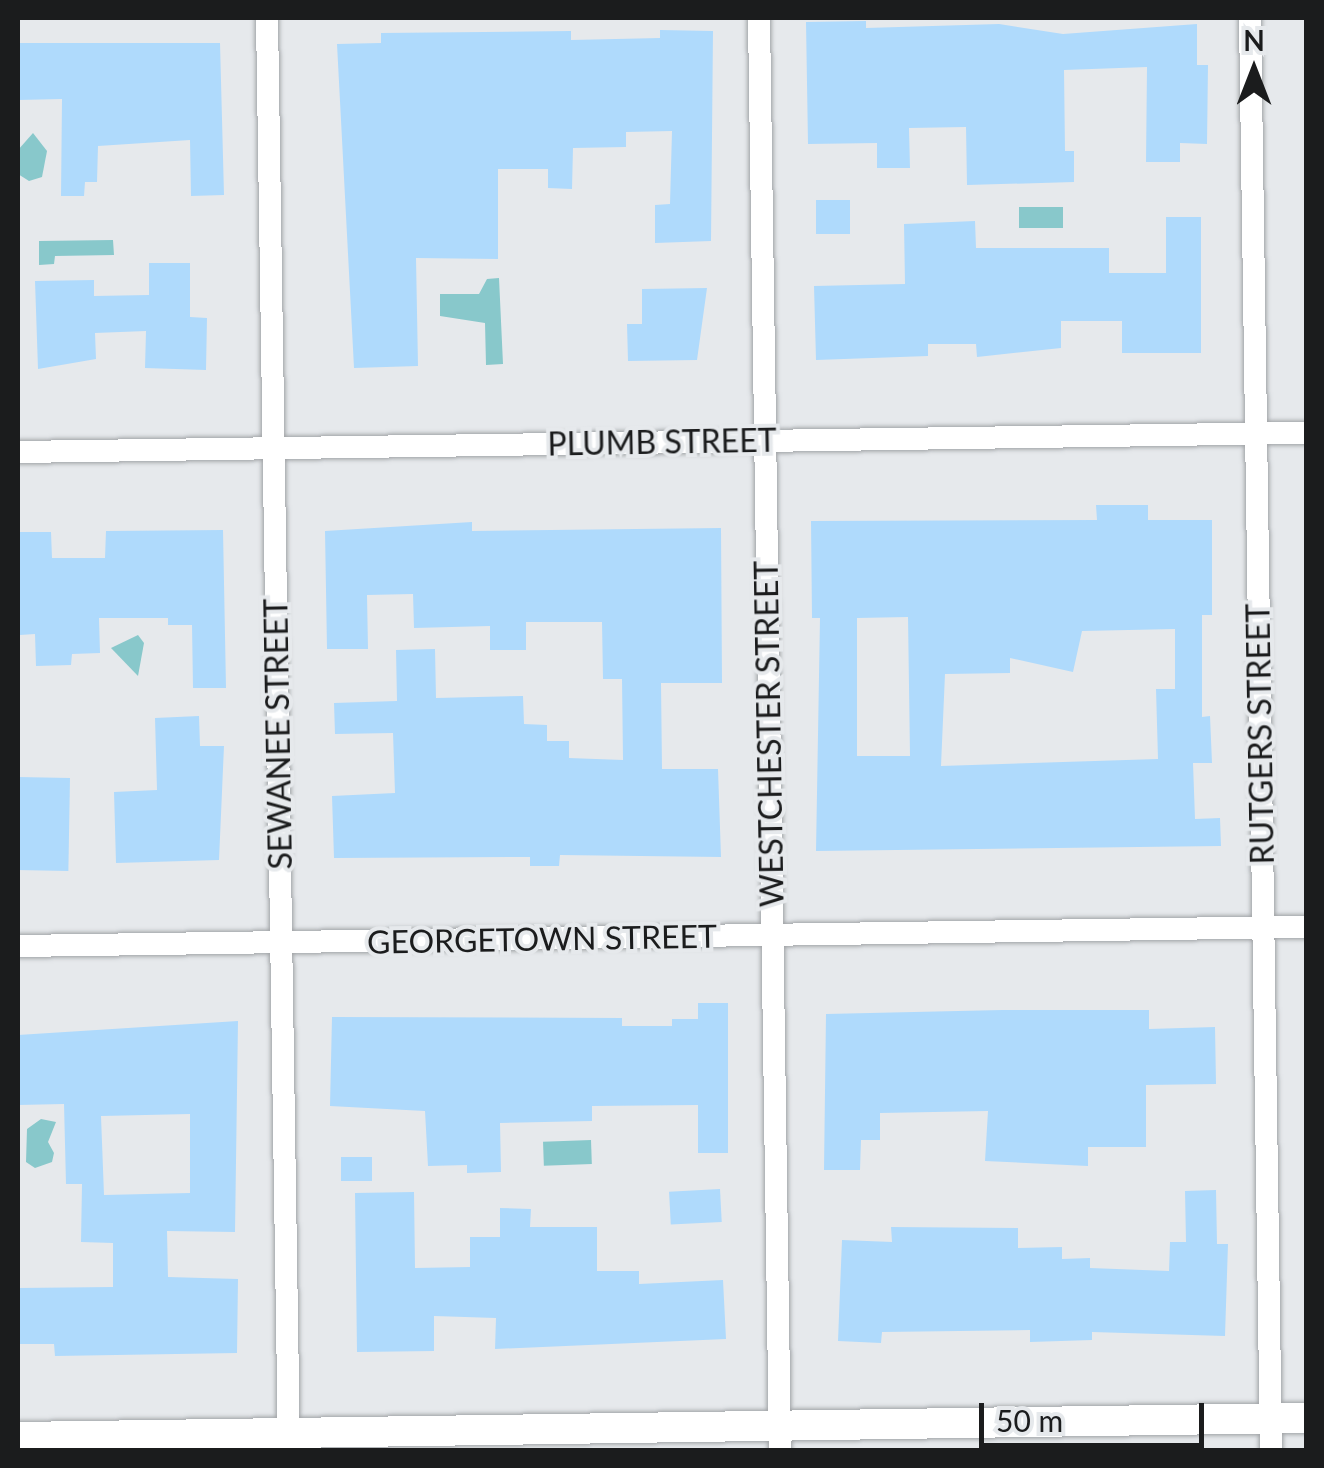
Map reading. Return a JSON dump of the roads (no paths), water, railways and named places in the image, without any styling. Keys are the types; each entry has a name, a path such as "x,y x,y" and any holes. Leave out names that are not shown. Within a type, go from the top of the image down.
{"street":[{"name":"SEWANEE STREET","path":"268,18 288,1442"},
{"name":"WESTCHESTER STREET","path":"758,18 779,1438"},
{"name":"RUTGERS STREET","path":"1250,18 1271,1450"},
{"name":"PLUMB STREET","path":"18,452 1306,433"},
{"name":"GEORGETOWN STREET","path":"18,946 1306,928"},
{"path":"18,1437 288,1442 779,1438 1306,1418"}],"water":[{"path":"33,133 47,151 42,177 29,181 18,174 18,150"},
{"path":"1019,207 1063,207 1063,228 1019,228"},
{"path":"113,240 114,255 55,256 54,264 39,265 39,241"},
{"path":"499,278 503,364 486,365 485,323 440,316 440,294 479,294 487,279"},
{"path":"138,635 144,643 138,676 111,648"},
{"path":"41,1119 56,1122 48,1142 54,1153 52,1162 35,1168 26,1162 27,1129"},
{"path":"591,1140 592,1164 544,1166 543,1142"}]}
